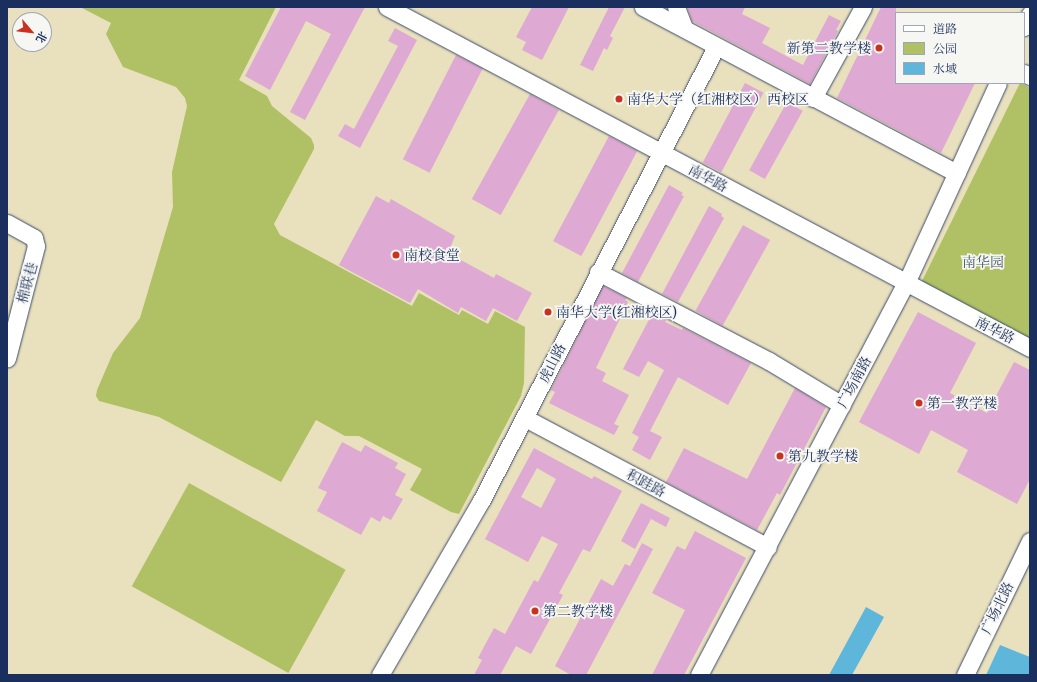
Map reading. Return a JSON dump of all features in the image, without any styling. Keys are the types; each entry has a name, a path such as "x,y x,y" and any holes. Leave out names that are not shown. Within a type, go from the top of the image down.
{"lane":[{"name":"南华路","path":"387,7 1030,348"},
{"path":"643,7 684,28 716,47 957,173"},
{"path":"676,7 684,28"},
{"path":"813,98 863,7"},
{"path":"1025,25 1030,14"},
{"name":"虎山路","path":"380,675 481,501 525,418 598,272 662,153 716,47"},
{"name":"广场南路","path":"699,675 768,547 906,283 998,84"},
{"name":"棉联巷","path":"7,223 34,238 36,246 8,349"},
{"path":"598,272 769,361 842,404"},
{"name":"积跬路","path":"525,418 768,547"},
{"name":"广场北路","path":"965,675 1030,541"}],"green space":[{"path":"80,7 276,7 239,80 267,96 272,106 311,138 314,145 314,149 274,224 280,235 412,306 419,293 459,315 462,310 488,324 495,311 525,327 524,383 521,396 459,514 451,512 410,490 422,469 359,436 345,436 316,420 281,482 159,417 99,401 96,396 97,390 113,353 140,318 173,207 172,172 187,106 185,98 176,87 123,67 106,34 111,23"},
{"name":"南华园","path":"1020,84 1030,88 1030,339 921,283"},
{"path":"189,483 346,570 288,673 132,586"}],"water":[{"path":"866,607 884,617 852,675 829,675"},
{"path":"1000,645 1030,657 1030,675 986,675"}],"building":[{"path":"281,7 365,7 305,120 290,112 331,34 306,21 270,90 245,76"},
{"path":"532,7 569,7 542,60 522,50 526,42 516,37"},
{"path":"609,7 625,7 610,36 613,38 607,50 604,48 593,71 580,65"},
{"path":"687,7 745,7 742,14 770,28 762,43 803,65 829,15 841,21 836,30 838,31 810,84 692,21"},
{"name":"新第二教学楼","path":"881,7 896,7 895,84 975,84 941,153 837,98"},
{"path":"395,28 417,40 360,148 338,136 345,124 354,129 398,46 388,41"},
{"path":"456,55 483,69 430,173 403,159"},
{"path":"745,83 764,93 721,172 703,162"},
{"path":"530,94 559,110 501,215 472,199"},
{"path":"787,102 803,111 765,179 749,170"},
{"path":"609,136 637,151 581,256 553,241"},
{"path":"669,185 683,193 681,195 684,196 638,282 622,273"},
{"name":"南校食堂","path":"376,196 389,203 391,199 455,236 448,253 494,278 496,274 532,293 517,321 493,308 486,321 461,307 458,313 418,289 410,303 339,265"},
{"path":"709,206 722,214 721,216 724,218 678,302 662,294"},
{"path":"743,225 770,240 723,326 695,311"},
{"path":"603,286 627,298 625,300 628,302 596,368 606,373 602,381 629,395 614,424 619,426 614,435 549,403 555,392 551,390"},
{"path":"653,312 667,319 665,322 682,330 683,328 751,363 728,405 678,377 650,431 662,437 650,460 632,450 639,437 632,433 664,370 648,361 639,377 623,369"},
{"name":"第一教学楼","path":"918,312 976,343 950,393 987,413 1014,362 1030,370 1030,479 1017,504 957,472 968,450 931,430 919,454 859,422"},
{"name":"第九教学楼","path":"795,388 826,407 780,495 777,493 757,530 666,482 684,448 747,479"},
{"path":"342,442 361,452 365,445 398,463 395,468 406,474 395,495 403,499 391,520 383,516 380,522 371,517 361,535 317,511 327,492 318,488"},
{"path":"534,448 592,479 594,476 622,491 590,552 583,549 559,593 563,595 531,654 516,646 500,675 474,675 482,660 478,658 494,628 505,634 534,580 538,582 558,544 542,536 528,562 485,539","holes":["537,468 556,479 541,508 521,497"]},
{"path":"641,503 670,518 666,527 651,519 635,549 621,541"},
{"path":"695,531 746,558 684,675 652,675 685,610 652,593 677,546 685,550"},
{"path":"642,543 653,549 586,675 571,675 555,666 601,579 613,586 625,564 630,566"}],"place":[{"name":"新第二教学楼","path":"879,48"},
{"name":"南华大学（红湘校区）西校区","path":"619,99"},
{"name":"南校食堂","path":"396,255"},
{"name":"南华大学(红湘校区)","path":"548,312"},
{"name":"第一教学楼","path":"919,403"},
{"name":"第九教学楼","path":"780,456"},
{"name":"第二教学楼","path":"535,611"}]}
